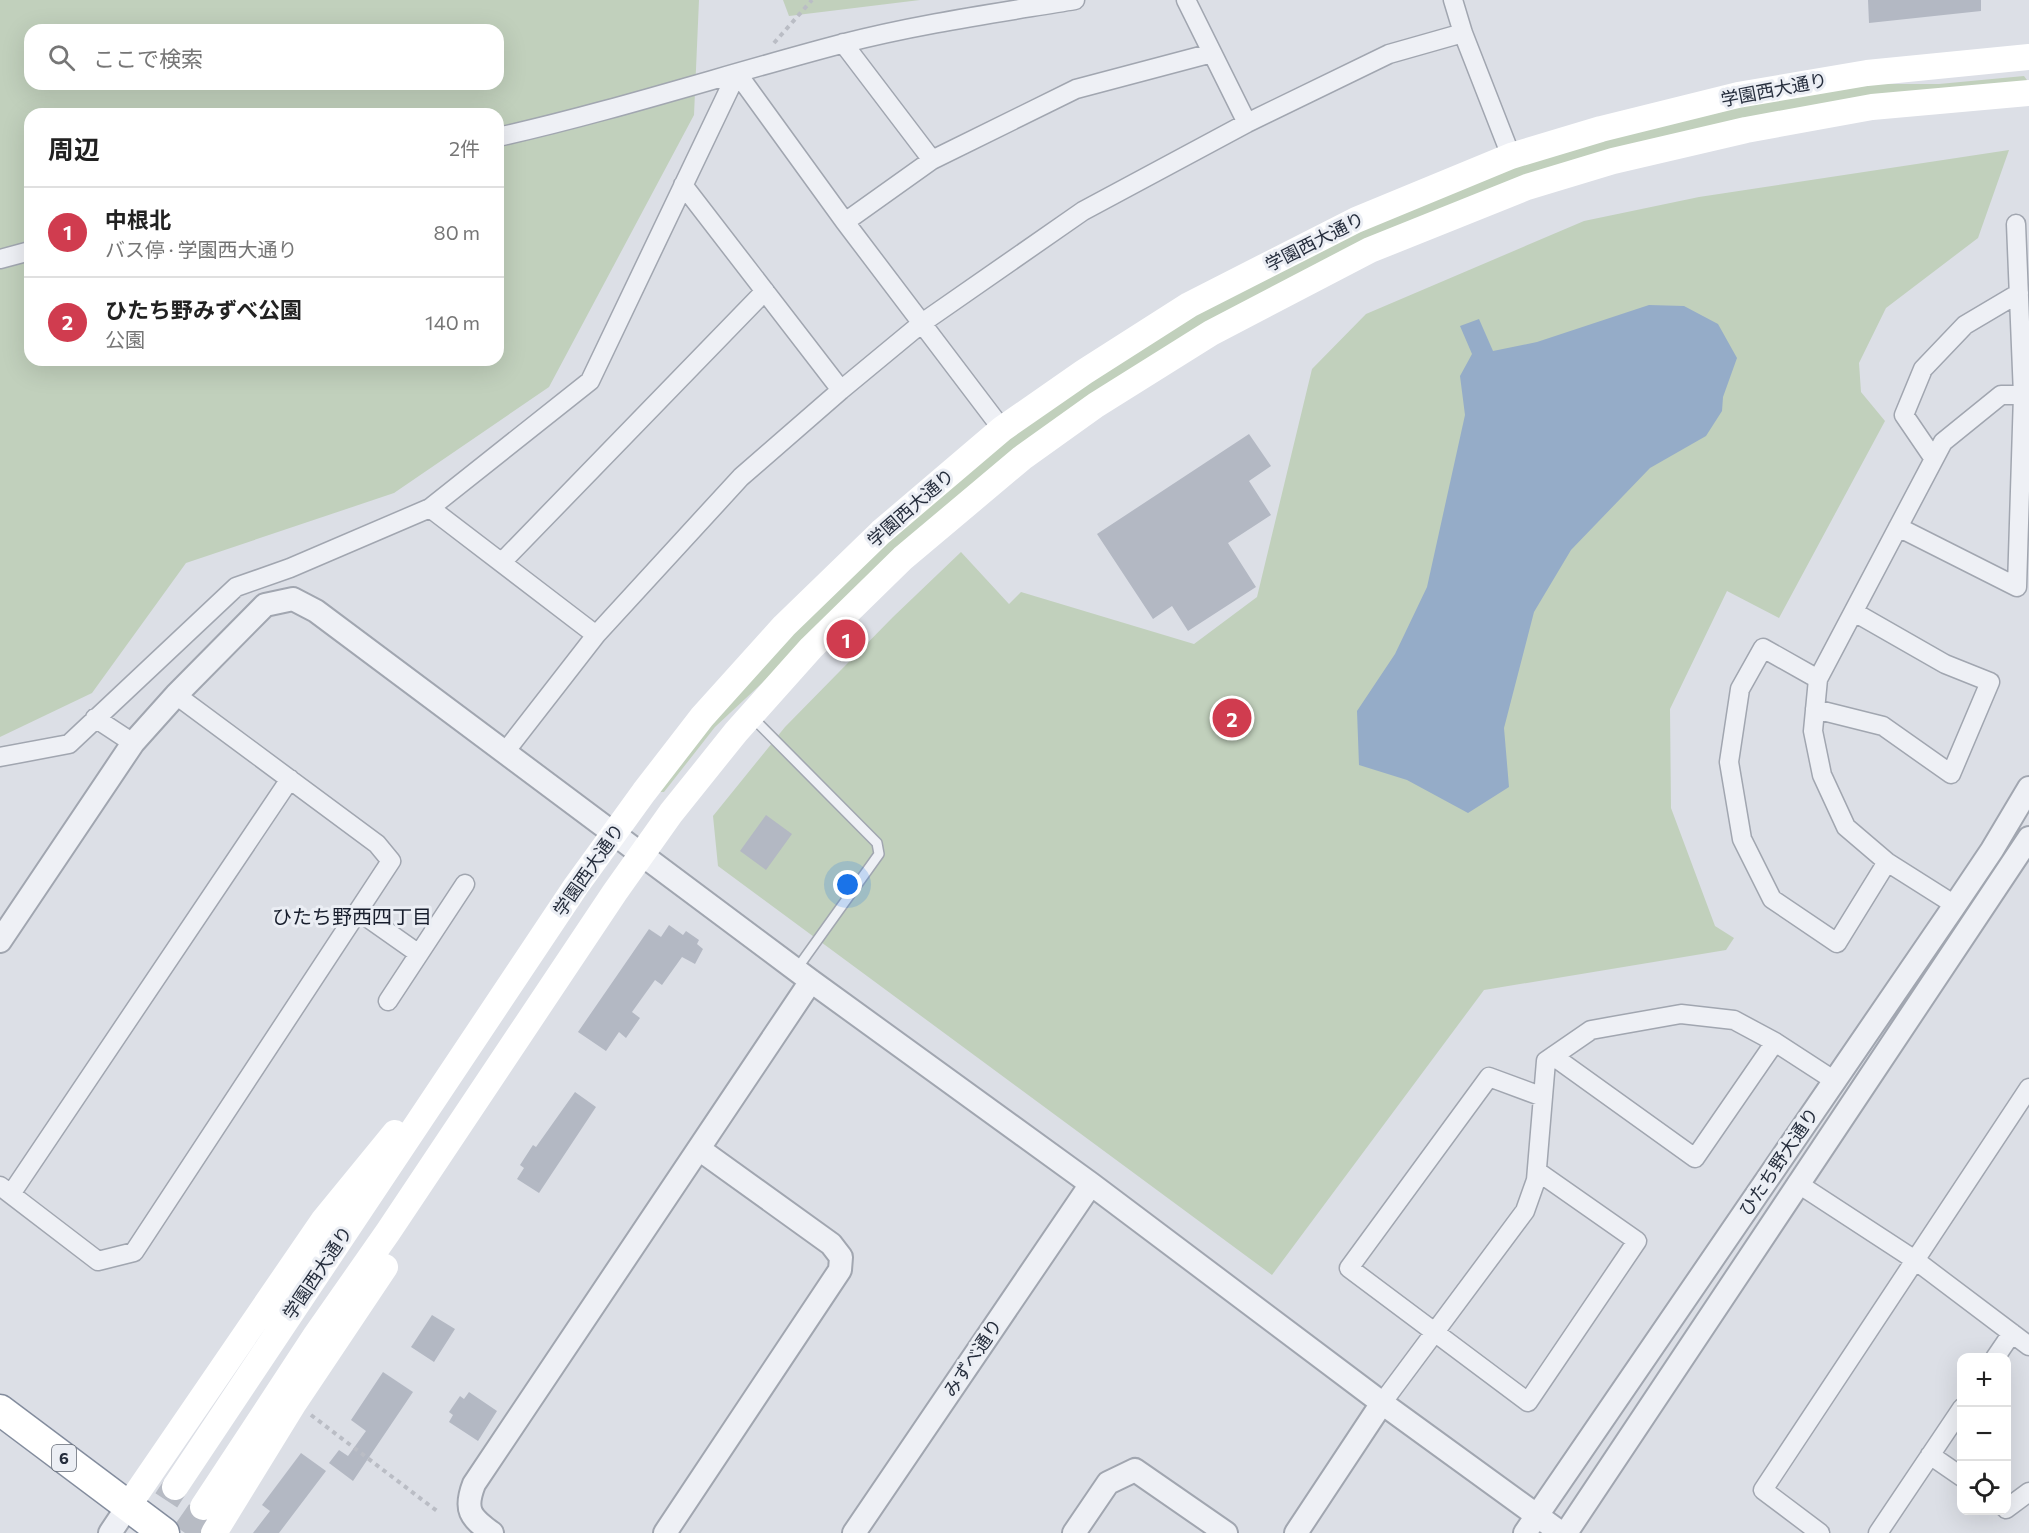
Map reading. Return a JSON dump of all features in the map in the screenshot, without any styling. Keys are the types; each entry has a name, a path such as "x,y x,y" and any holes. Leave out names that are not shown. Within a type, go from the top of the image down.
{"highway":[{"name":"6","path":"0,1410 164,1533"}],"main road":[{"name":"学園西大通り","path":"175,1487 576,886 702,717 784,626 881,532 1002,429 1084,372 1189,306 1356,220 1511,156 1601,129 1738,95 1867,73 2029,57"},
{"name":"学園西大通り","path":"203,1507 316,1335 671,813 750,716 811,648 903,558 1022,458 1096,405 1211,333 1370,250 1527,187 1647,153 1746,130 1872,107 2029,93"},
{"path":"214,1533 312,1375 449,1172 511,1046"},
{"path":"128,1506 323,1221 390,1138 442,1088"}],"street":[{"path":"504,136 843,43 936,23 1075,0"},
{"path":"1186,0 1246,123"},
{"path":"1453,0 1463,33 1511,156"},
{"path":"506,752 596,635 741,477 922,323 1083,212 1246,123 1389,54 1463,33"},
{"path":"843,43 932,160"},
{"path":"845,222 932,160 1076,89 1212,53"},
{"path":"0,757 69,744 236,586 290,568 430,508 590,381 683,185 744,71"},
{"path":"744,71 845,222 1002,429"},
{"path":"683,185 841,390"},
{"path":"1898,527 2017,587 2026,395 2016,224"},
{"path":"0,259 24,253"},
{"path":"502,562 765,291"},
{"path":"1934,459 1904,415 1923,369 1965,324 2019,293"},
{"path":"1955,905 1887,862 1846,827 1822,775 1813,731 1818,680 1943,442 2001,395 2026,395"},
{"path":"430,508 596,635"},
{"path":"0,941 133,743 176,695 266,605 293,599 316,611 804,975 1091,1184 1382,1403 1531,1524 1564,1533"},
{"path":"1815,709 1882,726 1952,774 1990,682 1945,664 1854,612"},
{"path":"1818,680 1763,648 1740,689 1729,762 1742,839 1772,899 1837,943 1887,862"},
{"path":"176,695 290,779 377,844 391,861 134,1252 98,1261 6,1190 290,779"},
{"path":"95,718 133,743"},
{"name":"ひたち野大通り","path":"1531,1524 1955,905 2029,788"},
{"name":"ひたち野大通り","path":"1564,1533 2029,838"},
{"path":"388,1001 465,884"},
{"path":"358,911 418,954"},
{"path":"492,1533 479,1524 470,1512 468,1500 474,1484 699,1149 804,975"},
{"path":"1296,1533 1382,1403 1525,1211 1536,1180 1546,1061 1591,1030 1681,1014 1734,1020 1775,1042 1835,1082"},
{"path":"1553,1056 1695,1158 1775,1042"},
{"path":"1537,1171 1637,1241 1528,1402 1349,1268 1489,1077 1543,1097"},
{"path":"1820,1533 1763,1490 2029,1088"},
{"path":"665,1533 840,1270 840,1257 831,1244 699,1149"},
{"path":"1797,1183 1915,1260 2029,1347"},
{"name":"みずべ通り","path":"854,1533 1091,1184"},
{"path":"1998,1353 2012,1333"},
{"path":"1878,1533 1957,1415"},
{"path":"1930,1455 1957,1474"},
{"path":"1074,1533 1108,1483 1135,1470 1226,1533"},
{"path":"2011,1506 2029,1492"},
{"path":"110,1533 128,1506"}],"lane":[{"path":"750,716 877,843 879,854 804,975"}],"path":[{"path":"744,71 812,0"},
{"path":"307,1412 437,1511"}],"green space":[{"path":"0,0 699,0 694,115 549,387 394,493 186,563 92,693 0,737"},
{"path":"783,0 920,0 789,16"},
{"path":"2024,76 2027,80 2025,83 1636,144 1179,340 776,670 715,727 664,792 659,792 659,789 765,660 843,578 1010,436 1213,300 1351,233 1507,170 1588,144 1701,113 1872,84 1939,84"},
{"path":"2009,150 1978,238 1886,308 1859,363 1861,392 1885,421 1779,618 1727,591 1670,709 1671,808 1715,926 1734,938 1726,950 1484,990 1272,1275 718,866 713,816 785,727 893,617 961,552 1009,604 1021,592 1194,644 1257,597 1312,369 1366,314 1584,221 1699,197"}],"water":[{"path":"1649,305 1684,306 1718,324 1737,358 1723,397 1722,411 1706,436 1650,468 1571,550 1534,612 1504,728 1509,787 1468,813 1407,780 1359,765 1357,711 1395,654 1427,587 1465,415 1460,376 1472,354 1460,326 1479,319 1493,351 1537,342"}],"building":[{"path":"1868,0 1981,0 1981,11 1869,23"},
{"path":"1249,434 1271,466 1249,481 1271,515 1228,543 1256,587 1188,631 1172,606 1153,619 1097,534"},
{"path":"766,815 792,834 766,870 740,851"},
{"path":"669,925 683,935 686,931 699,940 697,944 703,949 695,964 682,957 662,985 655,980 632,1012 640,1018 626,1038 619,1032 606,1051 578,1032 649,929 661,937"},
{"path":"575,1092 596,1107 539,1193 517,1179 524,1168 520,1165 533,1145 536,1147"},
{"path":"432,1315 455,1329 434,1362 411,1347"},
{"path":"383,1372 413,1392 353,1481 329,1463 339,1450 348,1456 366,1431 351,1420"},
{"path":"469,1392 497,1411 478,1441 449,1422 453,1415 449,1412 460,1396 464,1399"},
{"path":"301,1453 326,1471 279,1533 253,1533 270,1511 262,1505"}],"tunnel":[{"path":"145,1533 175,1487"},
{"path":"185,1533 203,1507"}],"place":[{"name":"中根北","path":"846,639"},
{"name":"ひたち野みずべ公園","path":"1232,718"}],"district":[{"name":"ひたち野西四丁目","path":"352,917"}]}
